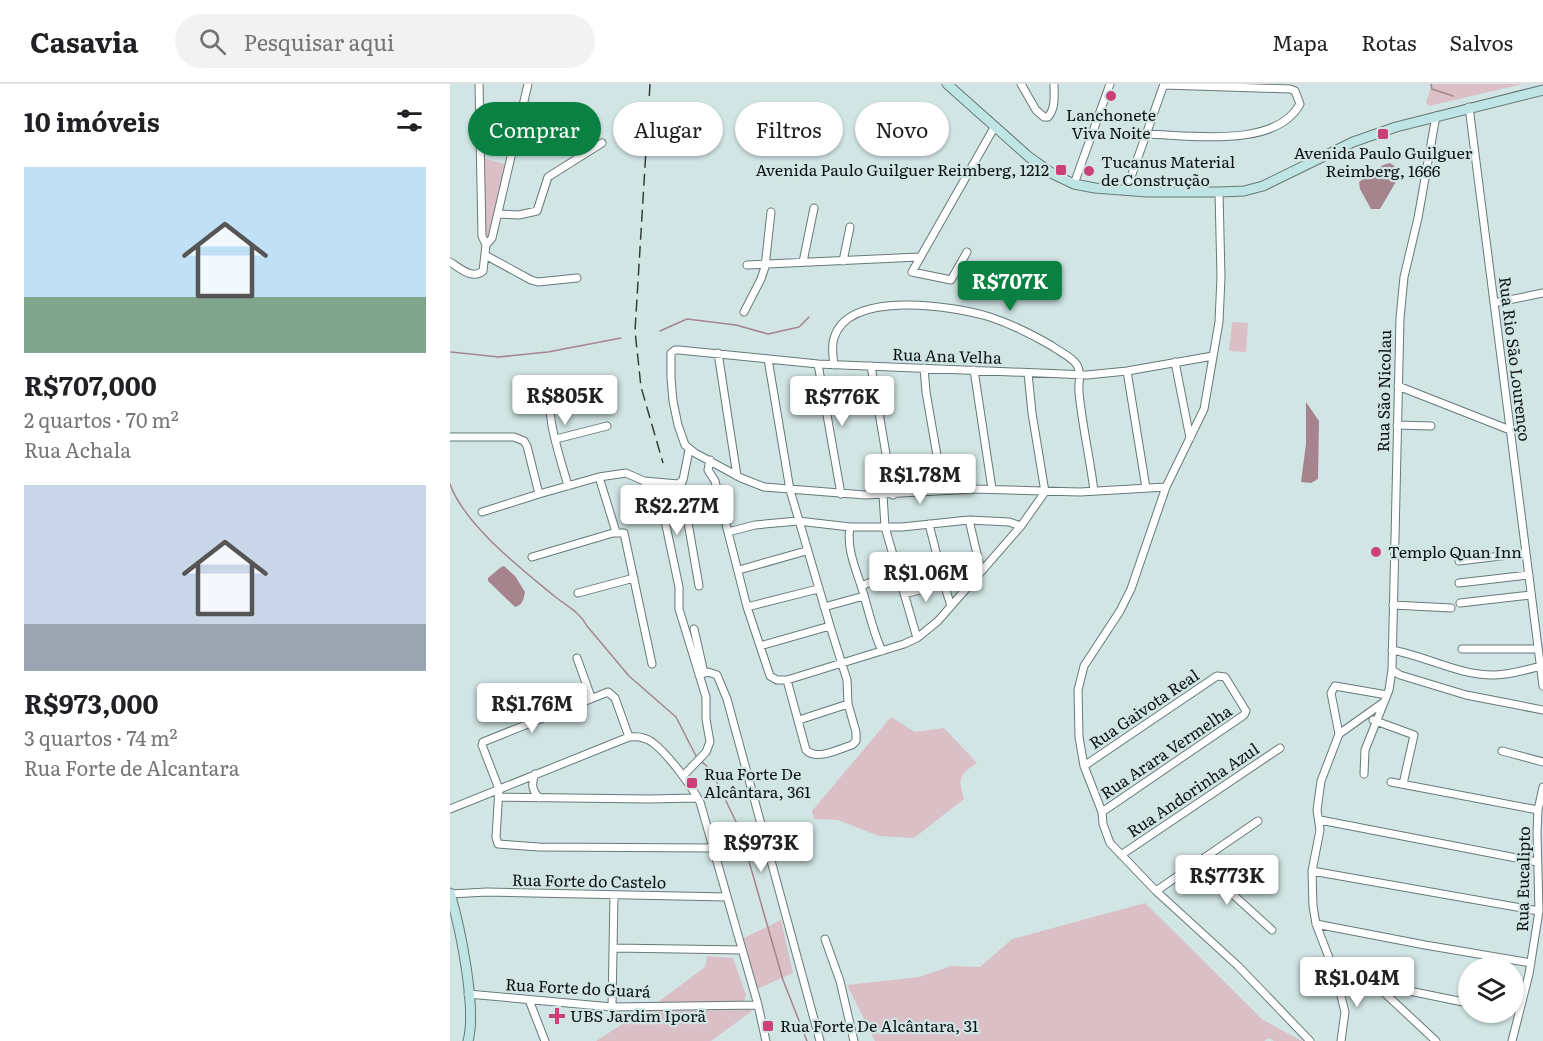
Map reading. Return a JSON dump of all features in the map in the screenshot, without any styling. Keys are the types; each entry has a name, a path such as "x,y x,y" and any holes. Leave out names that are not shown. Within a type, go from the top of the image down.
{"main road":[{"path":"947,84 1029,157 1053,174 1074,184 1126,191 1219,192 1245,191 1263,186 1353,142 1396,127 1543,90"},
{"path":"450,893 459,932 468,994 471,1021 468,1041"}],"street":[{"path":"450,262 470,274 477,275 483,271 486,245 482,236 479,84"},
{"path":"486,245 492,238 528,84"},
{"path":"1021,84 1036,110 1044,117 1048,117 1054,103 1054,84"},
{"path":"1074,184 1110,84"},
{"path":"1126,191 1164,85 1290,89 1295,91 1300,104 1289,118 1274,128 1244,137 1147,134"},
{"name":"Rua Rio São Lourenço","path":"1469,107 1543,686"},
{"name":"Rua São Nicolau","path":"1364,774 1365,750 1386,698 1392,670 1400,318 1404,277 1418,218 1436,116"},
{"path":"967,252 953,279 948,281 913,273 912,269 995,126"},
{"path":"498,214 519,215 537,211 548,177 602,144"},
{"path":"1219,192 1221,277 1219,322 1204,409 1166,487 1131,589 1123,606 1084,666 1078,690 1079,737 1084,766 1102,812 1106,836 1156,891 1225,954 1310,1041"},
{"path":"803,262 814,208"},
{"path":"744,312 761,279 771,212"},
{"path":"843,261 850,227"},
{"path":"485,255 538,282 577,278"},
{"path":"747,265 920,257"},
{"path":"1494,303 1543,293"},
{"path":"834,365 832,349 839,327 855,315 873,308 905,304 939,306 990,317 1038,338 1073,360 1081,375 1079,392 1094,491"},
{"name":"Rua Ana Velha","path":"689,450 682,440 678,425 671,378 670,357 673,351 718,353 834,365 1081,375 1127,371 1213,356"},
{"path":"718,353 737,476"},
{"path":"768,359 790,490 806,551 847,680 848,704 856,732 856,741 852,745 818,755 810,754 806,750 788,680"},
{"path":"1175,362 1190,438"},
{"path":"818,364 840,494"},
{"path":"872,366 893,495"},
{"path":"924,368 943,490"},
{"path":"974,370 992,489"},
{"path":"1127,371 1146,488"},
{"path":"710,460 708,470 715,482 747,607 770,676 777,680 788,680 917,638 938,621 1021,526 1045,492 1028,389 1028,373"},
{"path":"568,486 549,399 552,392 561,387 590,380"},
{"path":"1398,386 1510,430"},
{"path":"1397,425 1431,426"},
{"path":"556,439 606,426"},
{"path":"450,437 514,437 524,441 540,494"},
{"path":"699,586 681,482 689,450 737,476 764,487 840,494 893,495 943,490 992,489 1045,492 1094,491 1166,487"},
{"path":"715,482 721,466"},
{"path":"482,512 599,477 626,473 645,481 681,482"},
{"path":"599,477 616,532"},
{"path":"645,481 655,509 664,516"},
{"path":"661,483 666,507 664,516 679,588 679,609 702,674"},
{"path":"883,495 885,527 917,638"},
{"path":"728,532 755,525 798,521 850,527 885,527 969,520 1009,522 1021,526"},
{"path":"969,520 981,572"},
{"path":"929,524 951,606"},
{"path":"850,527 849,545 853,564 874,635 882,651"},
{"path":"532,557 616,532 625,534 652,664"},
{"path":"739,570 806,551"},
{"path":"1459,561 1526,553"},
{"path":"861,586 897,572"},
{"path":"1460,583 1529,575"},
{"path":"578,593 634,578"},
{"path":"904,594 944,584"},
{"path":"747,607 818,589"},
{"path":"1460,603 1531,595"},
{"path":"824,607 864,596"},
{"path":"1393,605 1451,608"},
{"path":"760,646 830,626"},
{"path":"683,776 706,752 710,742 706,719 706,697 694,629"},
{"path":"1462,649 1538,649"},
{"path":"1392,650 1491,675 1541,666"},
{"path":"577,658 591,697"},
{"path":"1392,670 1400,675 1466,695 1543,710"},
{"path":"702,674 712,672 717,675 727,699 820,1041"},
{"name":"Rua Gaivota Real","path":"1084,766 1220,675 1225,677 1246,711 1245,714"},
{"path":"1339,734 1331,693 1335,686 1386,698"},
{"path":"629,737 615,698 608,692 483,742 482,745 498,793 496,837 500,845 713,848"},
{"path":"1341,1041 1345,1012 1336,976 1316,924 1312,871 1320,830 1317,810 1321,781 1339,734 1386,698"},
{"path":"799,720 848,704"},
{"name":"Rua Arara Vermelha","path":"1102,812 1245,714"},
{"path":"1375,721 1414,735 1402,784"},
{"path":"450,808 498,793 535,774 629,737 645,738 653,742 683,776 697,798 758,1005 766,1041"},
{"name":"Rua Andorinha Azul","path":"1121,855 1280,748"},
{"path":"1502,751 1543,762"},
{"path":"535,774 533,789 539,798"},
{"path":"1391,782 1538,810"},
{"name":"Rua Eucalipto","path":"1524,986 1531,963 1539,911 1538,810 1543,788"},
{"path":"498,793 539,798 697,798"},
{"path":"1320,820 1537,862"},
{"path":"1156,891 1258,821"},
{"path":"1195,864 1272,930"},
{"path":"1312,871 1539,911"},
{"name":"Rua Forte do Castelo","path":"450,893 727,897"},
{"path":"612,1007 614,895"},
{"path":"1316,924 1531,963"},
{"path":"825,939 840,981 854,1041"},
{"path":"614,948 742,950"},
{"path":"1336,976 1458,1001"},
{"path":"1377,986 1436,1041"},
{"name":"Rua Forte do Guará","path":"468,994 612,1007 758,1005"},
{"path":"529,1000 545,1041"},
{"name":"Rua Eucalipto","path":"1512,1041 1515,1023"}],"shaded area":[{"path":"1432,84 1523,84 1429,106 1426,102"},
{"path":"483,158 505,164 489,236 486,238 485,238"},
{"path":"1390,163 1400,170 1397,180 1380,209 1371,209 1360,189 1359,182 1383,165"},
{"path":"1232,322 1248,323 1246,352 1229,351"},
{"path":"1306,402 1319,421 1318,479 1311,483 1301,482 1306,444"},
{"path":"504,566 515,576 525,592 524,599 515,607 488,581 488,578"},
{"path":"891,717 915,732 944,728 977,763 961,778 964,799 914,838 879,836 838,820 814,819 812,811"},
{"path":"1145,903 1263,1020 1302,1041 1274,1041 1269,1038 1264,1041 875,1041 847,985 919,977 951,966 980,967 1012,939"},
{"path":"781,920 793,973 757,989 742,939"},
{"path":"707,956 733,958 746,995 744,1001 658,1002 705,967"},
{"path":"642,1011 752,1011 711,1041 596,1041 624,1023 642,1021"}],"waterway":[{"path":"1431,84 1432,89 1453,96"},
{"path":"660,331 687,319 736,325 768,334 799,327 809,317"},
{"path":"451,352 499,357 548,352 621,338"},
{"path":"450,484 457,499 480,530 525,572 576,613 629,676 676,717 697,758"},
{"path":"701,761 711,770 740,830 783,980 807,1041"}],"railway":[{"path":"650,84 635,331 641,387 663,463"}],"place":[{"name":"Lanchonete Viva Noite","path":"1111,96"},
{"name":"Avenida Paulo Guilguer Reimberg, 1666","path":"1383,134"},
{"name":"Avenida Paulo Guilguer Reimberg, 1212","path":"1061,170"},
{"name":"Tucanus Material de Construção","path":"1089,171"},
{"name":"Templo Quan Inn","path":"1376,552"},
{"name":"Rua Forte De Alcântara, 361","path":"692,783"},
{"name":"UBS Jardim Iporã","path":"557,1016"},
{"name":"Rua Forte De Alcântara, 31","path":"768,1026"}]}
